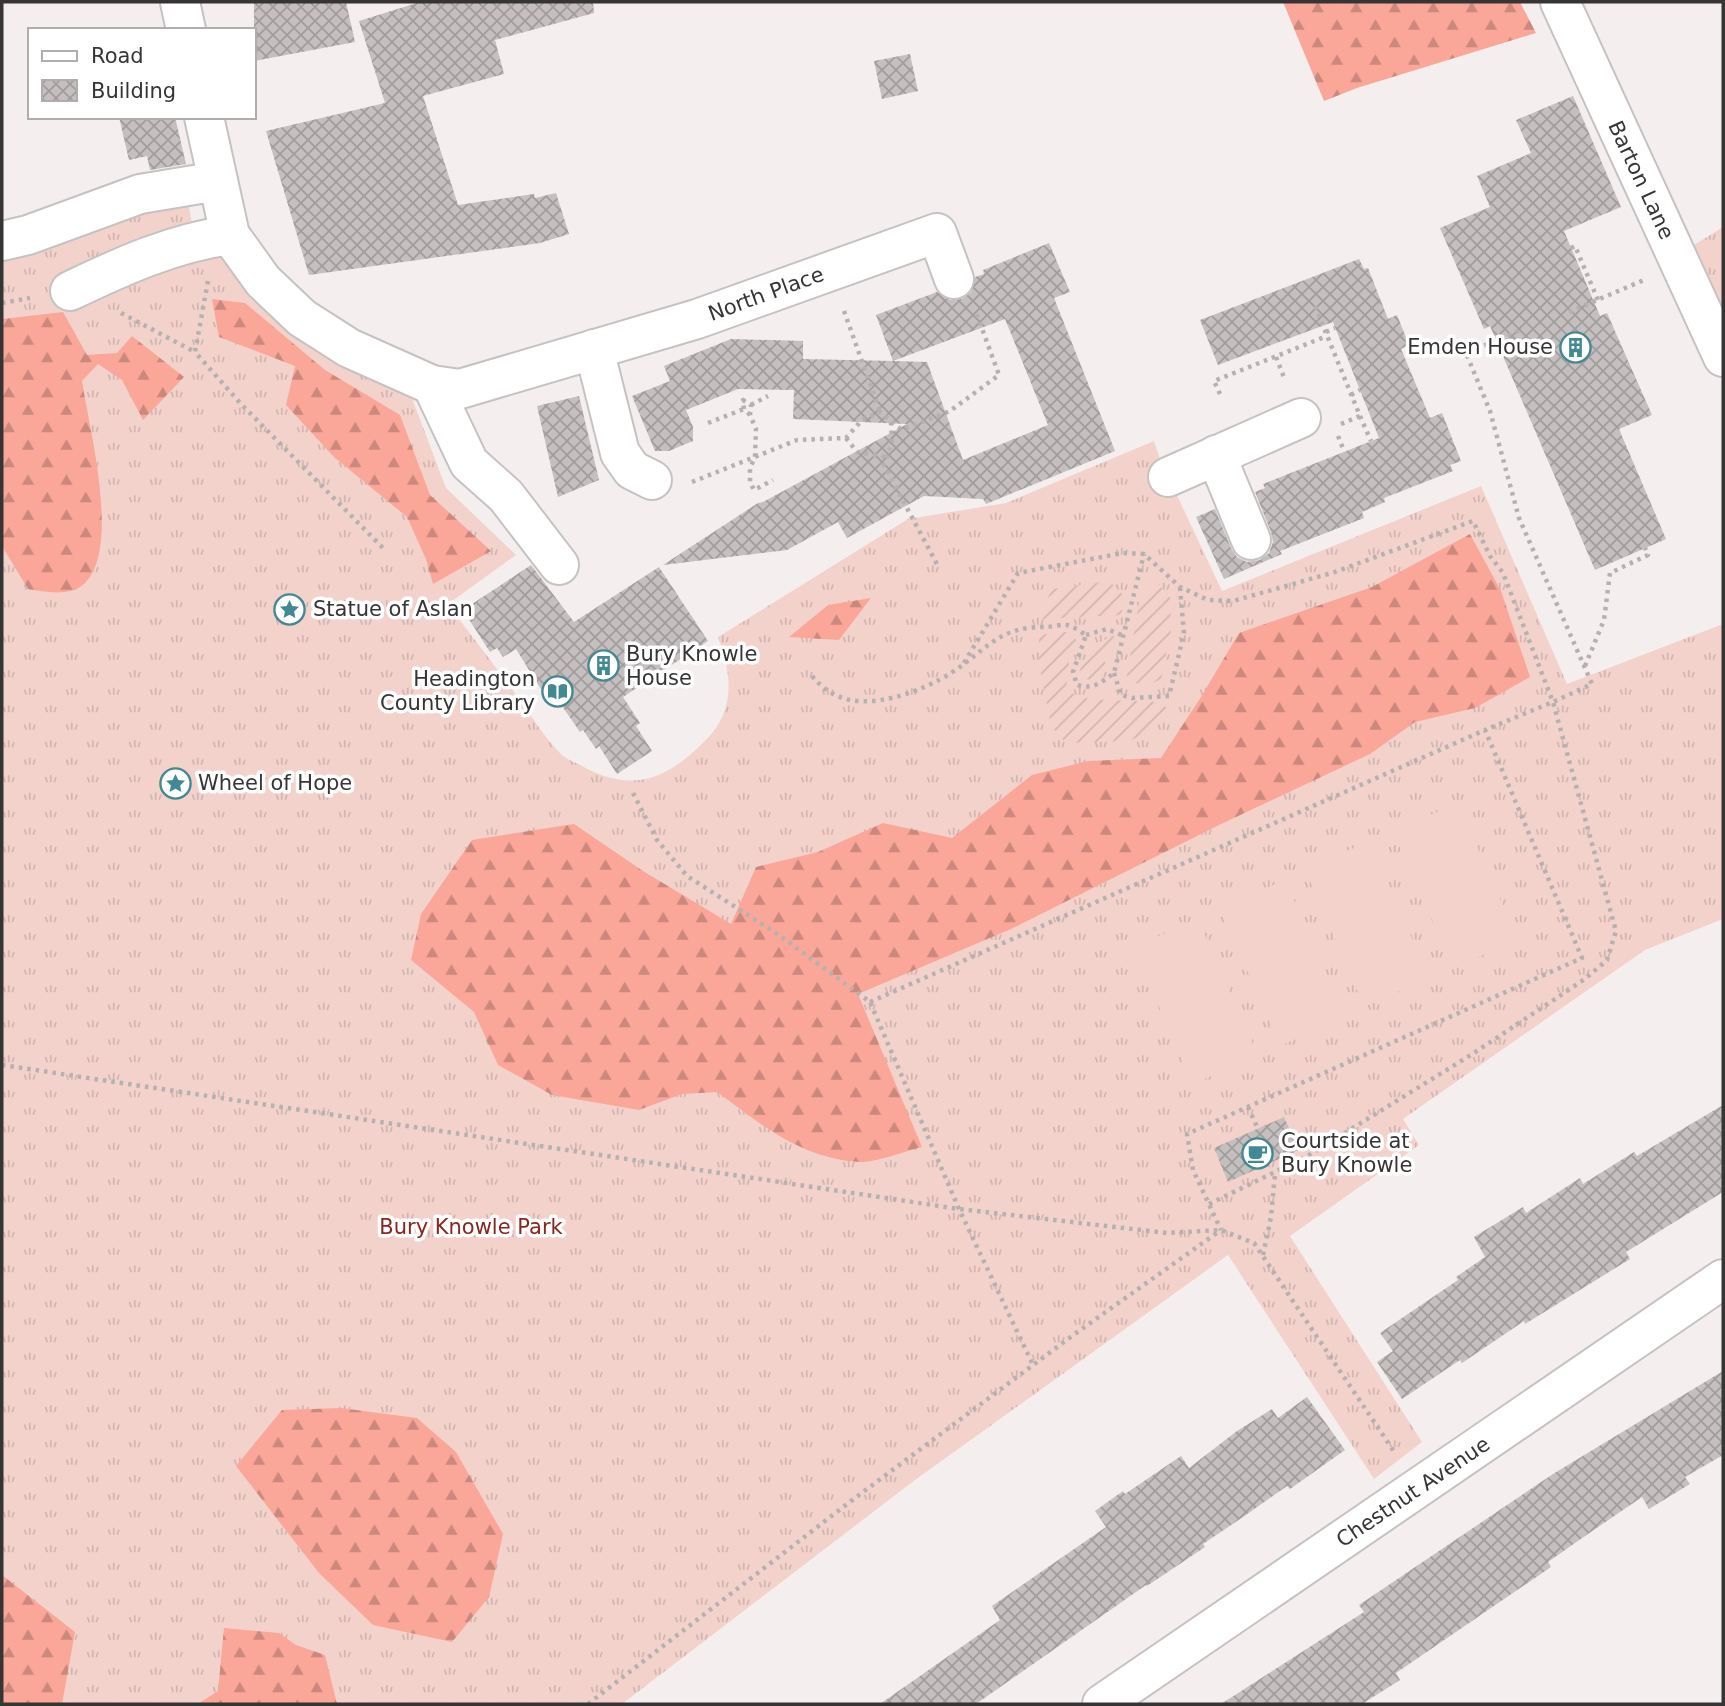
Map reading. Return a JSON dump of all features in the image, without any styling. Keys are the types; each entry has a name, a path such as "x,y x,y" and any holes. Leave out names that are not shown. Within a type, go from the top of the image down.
{"street":[{"path":"180,2 186,28"},
{"name":"Barton Lane","path":"1560,2 1723,357"},
{"name":"North Place","path":"204,119 230,235 263,281 302,318 349,348 432,385 460,389 696,319 946,230 954,279"},
{"path":"2,241 27,235 140,194 218,181"},
{"path":"70,291 121,266 183,244 230,235"},
{"path":"594,349 620,453 632,470 652,480"},
{"path":"432,385 470,463 506,495 559,565"},
{"path":"1168,477 1301,418"},
{"path":"1216,455 1251,540"},
{"name":"Chestnut Avenue","path":"1102,1704 1723,1279"}],"path":[{"path":"230,235 212,257 195,352 241,404 384,549"},
{"path":"1571,248 1575,246 1598,300"},
{"path":"1569,312 1680,264"},
{"path":"830,271 880,412 902,430 950,411 999,375 976,312 954,279"},
{"path":"1220,394 1214,381 1335,328"},
{"path":"870,1002 1592,684 1520,519 1490,411 1466,353 1523,329"},
{"path":"1351,395 1360,390"},
{"path":"751,405 768,396"},
{"path":"751,405 743,400 744,409 756,429 755,457 750,468 751,482 754,490 773,480"},
{"path":"750,415 751,405"},
{"path":"708,423 744,409"},
{"path":"652,480 670,492 797,440 846,438 862,420 880,412"},
{"path":"1360,416 1371,441"},
{"path":"891,421 892,442 884,465 938,566"},
{"path":"846,438 857,453 887,457"},
{"path":"964,663 1018,573 1123,553 1144,554 1180,587 1208,600 1233,601 1335,572 1473,521 1490,556 1503,573 1553,702 1616,931 1607,960 1585,979 1474,1053 1306,1157 1209,1204"},
{"path":"1585,667 1604,620 1610,573 1648,555 1645,548"},
{"path":"1144,554 1114,673 1121,695 1132,698 1169,696 1184,633 1180,587"},
{"path":"812,676 833,694 861,702 894,697 927,687 953,672 996,638 1024,627 1068,625 1086,635 1107,629 1124,636"},
{"path":"1086,635 1073,671 1077,685 1098,685 1114,673"},
{"path":"1221,1230 1193,1170 1187,1134 1583,958 1485,730"},
{"path":"633,793 657,840 687,876 779,935 870,1002 959,1209 1033,1366"},
{"path":"2,1065 959,1209 1167,1233 1221,1230 1254,1243 1419,1488"},
{"path":"1248,1107 1258,1129"},
{"path":"1263,1256 1271,1217 1275,1173"},
{"path":"588,1704 851,1501 1221,1230"}],"green space":[{"path":"1283,2 1520,2 1536,33 1357,88 1324,101"},
{"name":"Bury Knowle Park","path":"186,191 195,240 212,257 234,260 410,393 446,488 516,555 448,604 542,732 562,755 600,775 633,780 648,778 663,773 691,754 715,729 726,704 728,678 718,637 908,519 1006,503 1154,441 1222,591 1481,486 1567,684 1723,624 1723,919 1645,950 1403,1119 1419,1145 1290,1236 1422,1442 1374,1479 1228,1255 915,1480 622,1704 2,1704 2,248"},
{"path":"1723,227 1723,317 1694,245"},
{"path":"212,299 245,303 325,370 400,415 430,495 491,551 433,584 426,559 407,517 334,457 286,405 295,366 219,337"},
{"path":"63,312 87,355 117,353 132,336 184,377 143,420 122,380 98,364 82,381 100,486 101,543 95,566 85,583 73,590 58,592 28,589 2,546 2,319"},
{"path":"1470,534 1501,591 1530,677 1475,708 1415,722 1370,754 1217,826 1011,929 858,994 922,1147 866,1162 818,1154 783,1138 717,1092 682,1094 639,1110 552,1095 498,1065 474,1012 411,960 421,914 472,840 574,824 643,871 731,924 756,867 818,852 883,823 952,838 1032,775 1088,761 1161,758 1239,633 1372,587"},
{"path":"1109,581 1122,594 1122,615 1042,619 1051,589"},
{"path":"1155,581 1170,596 1171,631 1161,679 1148,685 1126,682 1140,596"},
{"path":"871,598 839,640 789,637 828,605"},
{"path":"1066,632 1078,641 1070,654 1066,691 1089,699 1159,702 1167,708 1152,731 1128,741 1066,743 1051,726 1039,663 1039,635"},
{"path":"1113,635 1116,641 1112,652 1104,657 1106,668 1099,681 1084,679 1080,670 1085,658 1094,655 1093,646"},
{"path":"1458,803 1518,940 1453,968 1393,831"},
{"path":"1370,841 1429,978 1364,1007 1305,869"},
{"path":"1285,880 1345,1017 1280,1046 1220,908"},
{"path":"1198,919 1258,1056 1193,1084 1133,947"},
{"path":"341,1408 417,1418 456,1452 503,1534 489,1597 452,1642 373,1625 319,1573 236,1466 282,1410"},
{"path":"2,1575 75,1632 62,1704 2,1704"},
{"path":"224,1628 279,1633 296,1645 325,1655 337,1704 198,1704 218,1691"}],"building":[{"path":"254,2 346,2 355,42 256,61"},
{"path":"420,2 593,2 594,13 495,40 504,74 423,96 458,205 534,194 535,198 556,193 569,234 540,243 309,275 266,131 385,103 359,21"},
{"path":"910,54 918,91 882,99 874,61"},
{"name":"Emden House","path":"1573,96 1621,207 1564,231 1600,316 1607,313 1652,415 1619,429 1666,539 1595,570 1490,326 1484,329 1440,228 1490,207 1477,176 1531,153 1516,120"},
{"path":"119,119 175,119 186,164 150,170 147,156 129,160"},
{"path":"1049,243 1070,292 1054,298 1115,451 986,504 983,499 924,496 847,538 838,522 787,550 663,565 758,503 907,424 793,419 794,390 738,389 686,410 693,427 693,441 669,451 655,451 632,396 670,381 664,366 731,339 803,341 803,359 893,361 876,315 937,292 950,300 962,299 971,292 975,277 984,274 983,270","holes":["1005,319 1048,425 963,460 927,362 893,361"]},
{"path":"1359,259 1364,269 1368,268 1388,319 1397,315 1409,345 1401,349 1430,418 1442,413 1461,461 1450,465 1453,471 1384,498 1385,502 1362,512 1364,518 1280,551 1282,554 1224,579 1196,517 1215,509 1237,557 1247,562 1260,560 1269,553 1273,542 1255,492 1265,488 1263,484 1379,438 1333,322 1218,365 1200,320"},
{"path":"579,396 599,480 558,497 537,406"},
{"name":"Bury Knowle House","path":"531,565 574,622 659,567 708,641 623,697 640,723 636,726 652,751 617,774 599,746 596,749 583,730 580,732 562,706 549,702 516,649 503,657 497,648 490,652 463,610"},
{"path":"1723,1105 1723,1192 1626,1252 1630,1259 1525,1324 1524,1321 1462,1363 1460,1360 1402,1399 1377,1362 1393,1351 1380,1333 1458,1280 1456,1277 1485,1257 1474,1237 1523,1207 1526,1213 1580,1178 1583,1184 1634,1152 1637,1156"},
{"path":"1284,1117 1299,1150 1228,1182 1214,1148"},
{"path":"1723,1371 1723,1455 1685,1477 1690,1484 1649,1509 1642,1497 1585,1536 1548,1562 1551,1567 1396,1673 1400,1680 1362,1704 1221,1704 1364,1612 1359,1605 1553,1474"},
{"path":"1307,1397 1345,1450 1290,1489 1287,1486 1203,1544 1205,1547 976,1704 880,1704 1000,1620 992,1606 1106,1527 1095,1511 1181,1456 1189,1468 1237,1431 1272,1409 1278,1418"}],"place":[{"name":"Emden House","path":"1576,347"},
{"name":"Statue of Aslan","path":"290,609"},
{"name":"Bury Knowle House","path":"603,666"},
{"name":"Headington County Library","path":"558,691"},
{"name":"Wheel of Hope","path":"175,783"},
{"name":"Courtside at Bury Knowle","path":"1258,1153"}]}
